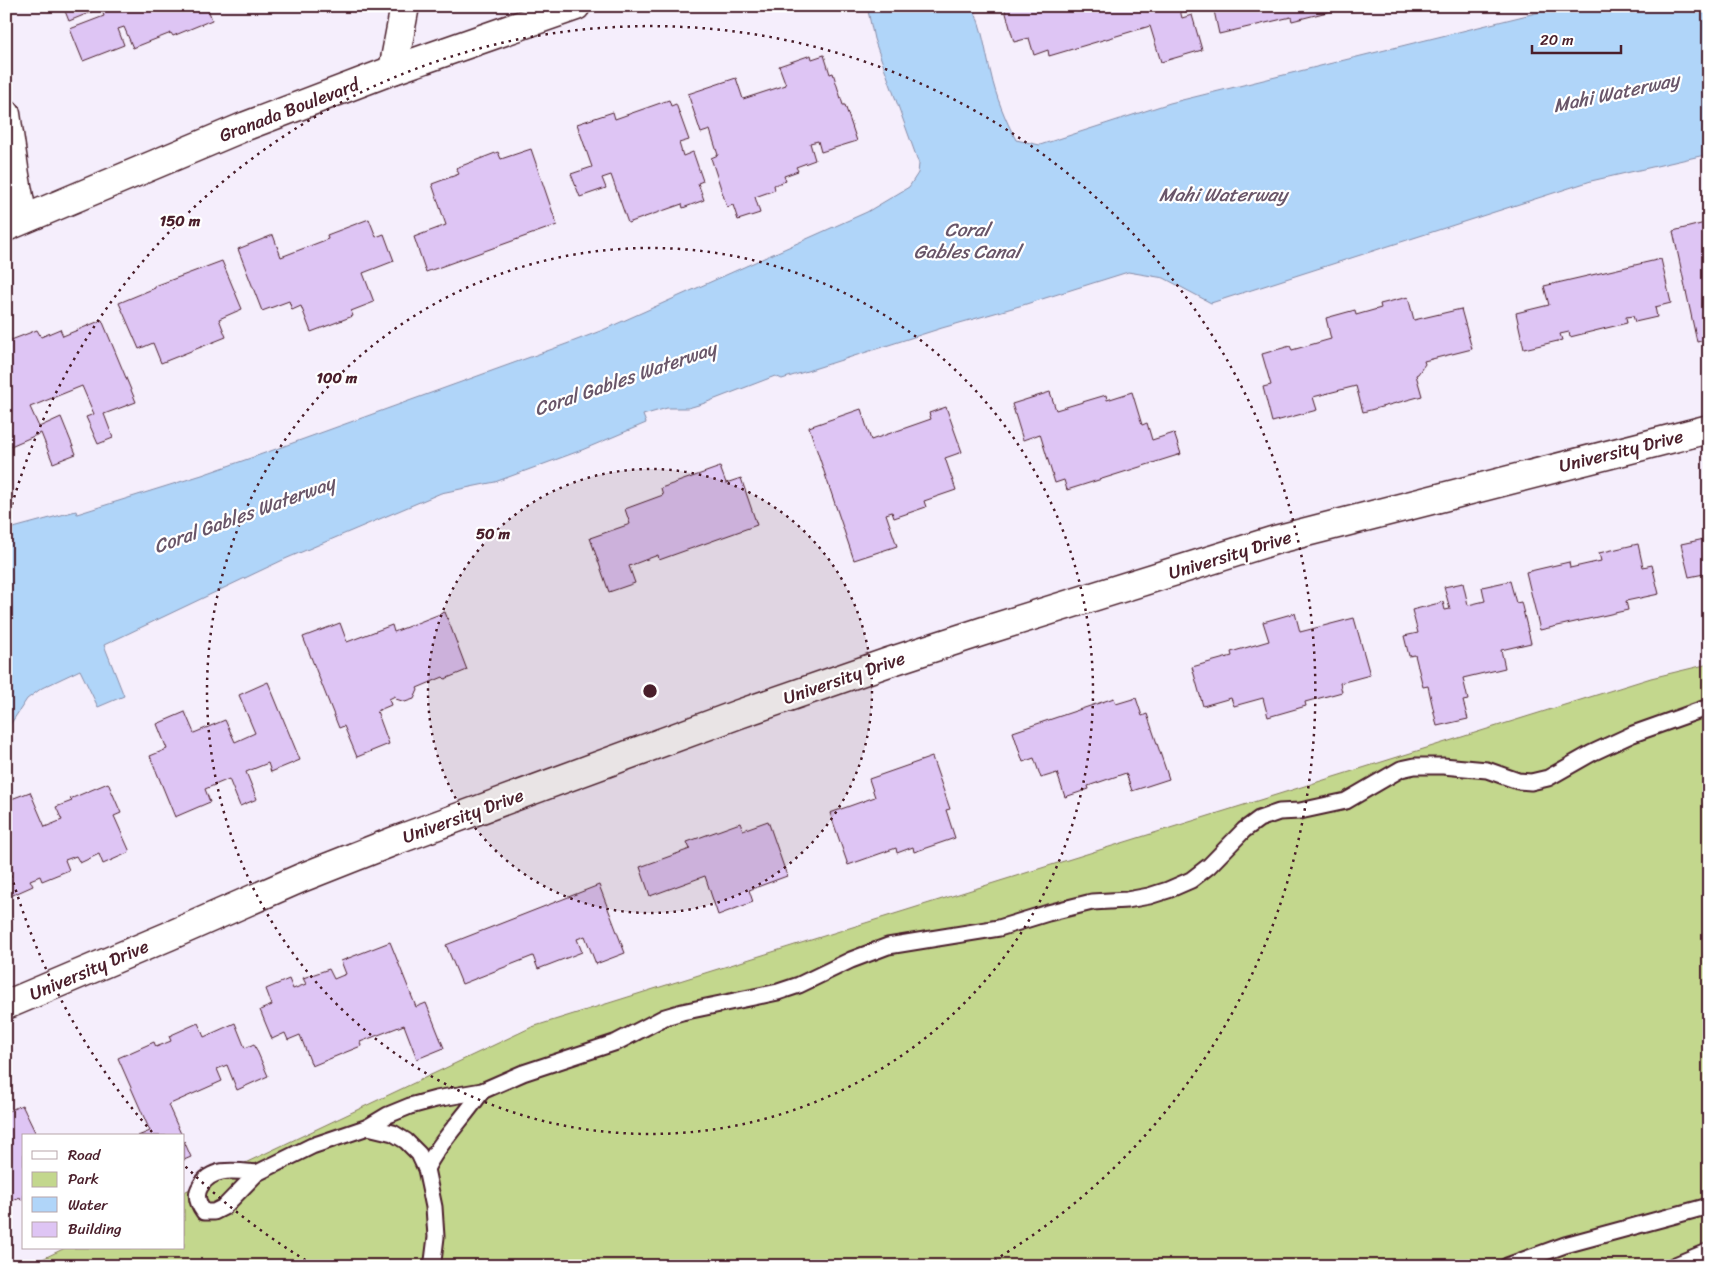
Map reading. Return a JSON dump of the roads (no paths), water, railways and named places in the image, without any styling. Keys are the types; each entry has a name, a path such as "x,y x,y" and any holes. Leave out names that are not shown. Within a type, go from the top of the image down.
{"street":[{"path":"392,70 405,6"},
{"name":"Granada Boulevard","path":"15,223 246,126 392,70 576,6"},
{"path":"6,114 15,175 15,223"},
{"name":"University Drive","path":"6,1005 301,878 397,840 738,714 880,665 1274,540 1709,429"}],"lane":[{"path":"257,1173 312,1146 368,1127 388,1115 410,1106 436,1099 482,1091 523,1073 617,1042 665,1017 778,992 799,985 851,960 888,946 999,928 1084,904 1127,900 1168,890 1191,880 1209,866 1244,830 1259,818 1280,812 1300,811 1346,801 1401,769 1415,766 1443,766 1487,770 1518,781 1532,782 1548,778 1592,753 1632,734 1709,707"},
{"path":"426,1169 432,1156 482,1091"},
{"path":"368,1127 393,1133 406,1141 419,1154 426,1169 434,1207 436,1237 433,1261 430,1266"},
{"path":"1507,1266 1565,1246 1709,1206"},
{"path":"1673,1266 1709,1251"}],"water":[{"path":"867,6 972,6 981,31 995,91 1012,132 1016,140 1040,145 1170,103 1564,6 1709,6 1709,154 1591,181 1211,303 1164,278 1128,272 782,379 775,376 702,404 688,408 667,408 643,415 646,423 582,450 495,482 441,493 285,559 104,645 124,696 98,707 80,670 42,688 27,699 6,731 6,530 76,511 77,514 202,475 569,343 603,330 867,212 909,187 918,173 919,164 874,39"}],"water label":[{"name":"Mahi Waterway","path":"1616,92"},
{"name":"Mahi Waterway","path":"1223,194"},
{"name":"Coral Gables Canal","path":"967,240"},
{"name":"Coral Gables Waterway","path":"625,378"},
{"name":"Coral Gables Waterway","path":"244,514"}]}
